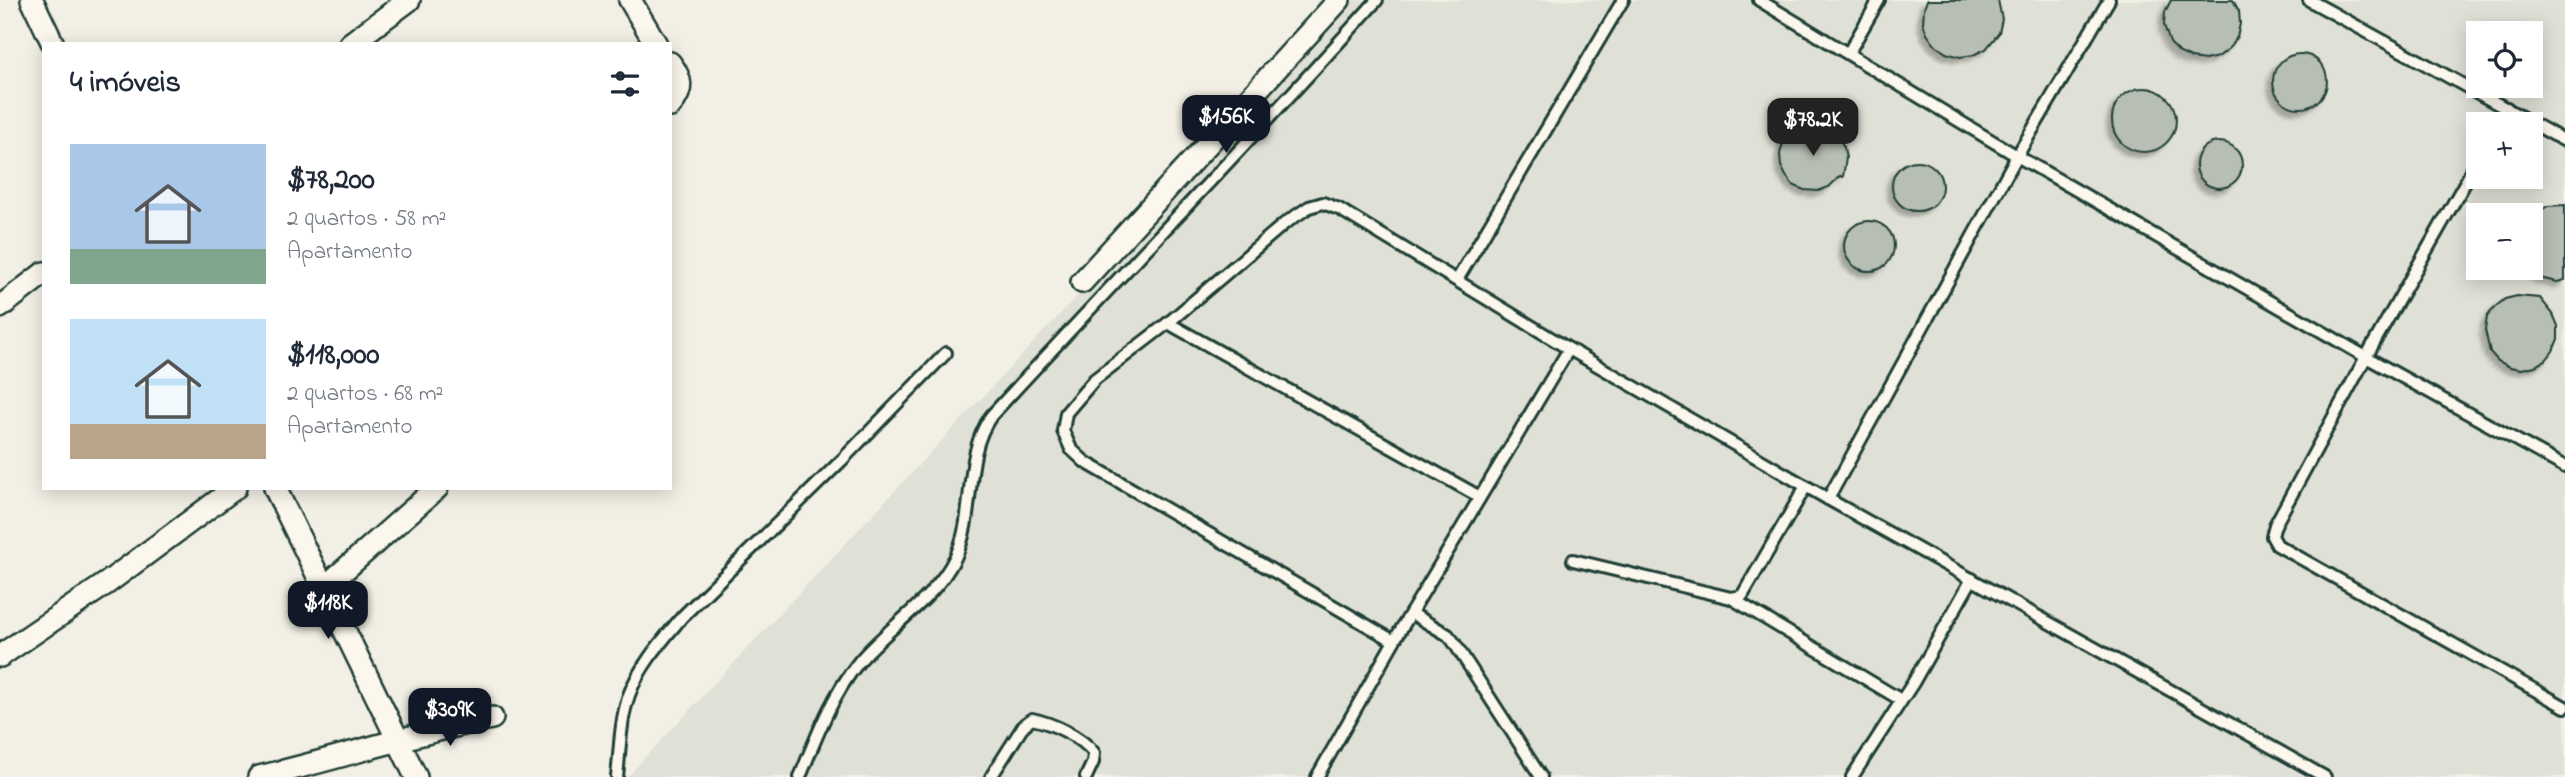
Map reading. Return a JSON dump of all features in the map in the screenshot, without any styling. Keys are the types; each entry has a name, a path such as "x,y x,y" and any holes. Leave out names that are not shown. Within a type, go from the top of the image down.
{"street":[{"path":"32,0 52,42"},
{"path":"352,42 409,0"},
{"path":"631,0 655,42"},
{"path":"1082,282 1339,0"},
{"path":"672,65 680,85 678,96 672,104"},
{"path":"0,307 42,276"},
{"path":"0,656 118,575 232,490"},
{"path":"276,490 416,777"},
{"path":"325,587 435,490"},
{"path":"259,777 313,765 426,732 492,718"}],"lane":[{"path":"800,777 825,717 849,675 871,648 940,581 953,561 962,543 967,522 974,452 991,415 1297,90 1377,0"},
{"path":"1457,280 1623,0"},
{"path":"1759,0 2017,156 2366,357 2565,467"},
{"path":"1849,52 1879,0"},
{"path":"1828,499 2017,156 2109,0"},
{"path":"2309,0 2565,141"},
{"path":"2505,112 2507,108"},
{"path":"2466,181 2274,525 2272,536 2277,545 2565,708"},
{"path":"1394,641 1085,462 1070,449 1063,431 1066,413 1095,379 1168,323 1284,224 1309,208 1323,203 1339,209 1569,349 1828,499 2325,777"},
{"path":"1168,323 1480,497"},
{"path":"1317,777 1394,641 1569,349"},
{"path":"617,777 623,722 630,694 644,666 661,642 682,617 841,461 946,353"},
{"path":"1731,598 1742,596 1806,486"},
{"path":"1573,560 1731,598 1901,700"},
{"path":"1852,777 1972,579"},
{"path":"1411,613 1448,635 1453,641 1541,777"},
{"path":"991,777 1024,725 1032,719 1043,721 1087,744 1094,753 1086,777"}],"shaded area":[{"path":"1354,0 2565,0 2565,777 627,777"}],"building":[{"path":"1927,0 1998,0 2002,19 1999,33 1986,49 1973,55 1960,57 1946,53 1935,45 1923,23"},
{"path":"2171,0 2233,0 2239,11 2240,24 2237,37 2230,48 2218,57 2205,60 2180,53 2170,43 2164,25 2165,12"},
{"path":"2300,54 2319,62 2327,81 2319,100 2300,108 2281,100 2273,81 2281,62"},
{"path":"2144,88 2162,94 2170,102 2176,120 2170,138 2162,146 2144,152 2126,146 2118,138 2112,120 2118,102 2126,94"},
{"path":"1807,125 1818,125 1838,136 1846,158 1843,177 1840,176 1829,187 1818,191 1804,190 1793,185 1781,166 1783,143 1790,134"},
{"path":"2219,142 2235,149 2242,165 2235,181 2219,188 2203,181 2196,165 2203,149"},
{"path":"1917,161 1935,168 1942,186 1935,204 1917,211 1899,204 1892,186 1899,168"},
{"path":"2565,205 2565,280 2557,282 2543,278 2543,209"},
{"path":"1869,221 1887,228 1894,246 1887,264 1869,271 1851,264 1844,246 1851,228"},
{"path":"2517,296 2540,298 2553,314 2558,326 2558,339 2546,360 2522,369 2498,361 2490,352 2485,330 2487,317 2495,307 2505,299"}]}
